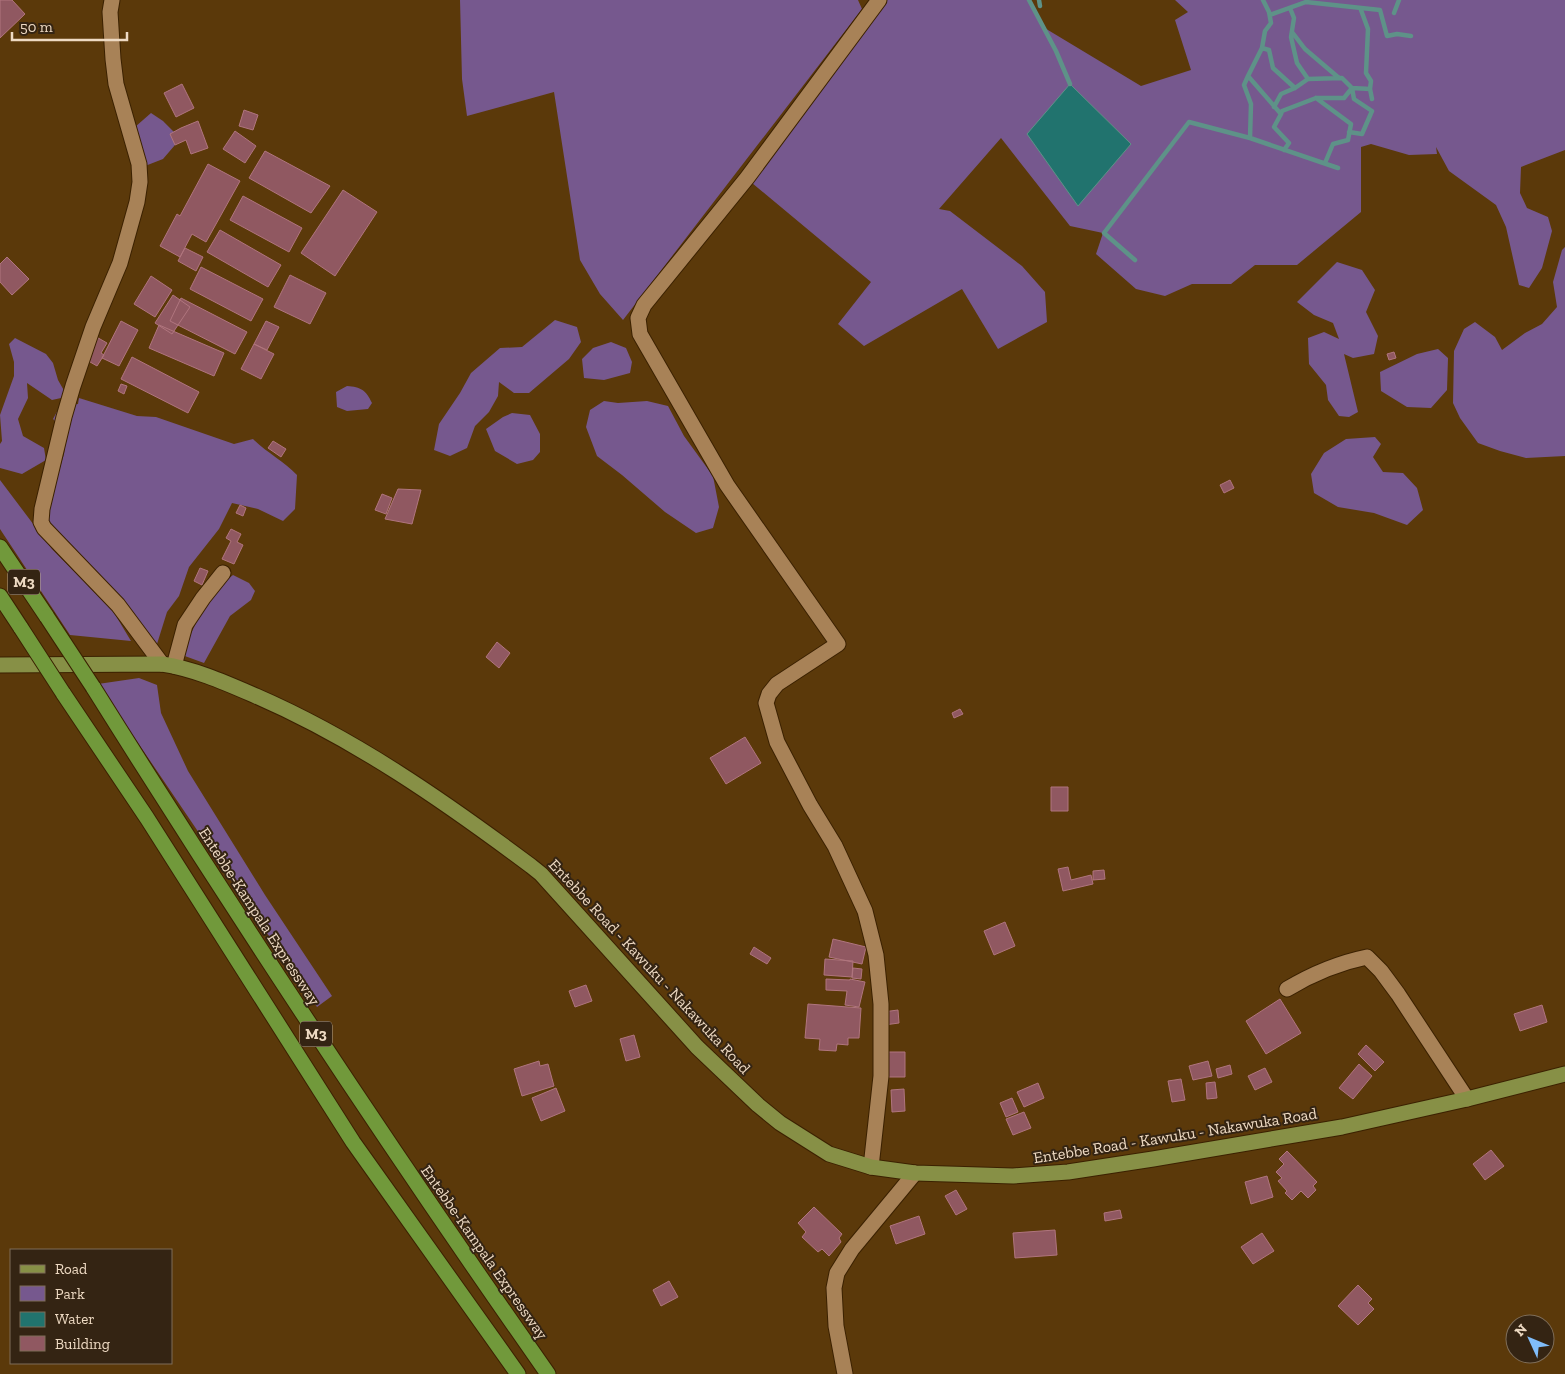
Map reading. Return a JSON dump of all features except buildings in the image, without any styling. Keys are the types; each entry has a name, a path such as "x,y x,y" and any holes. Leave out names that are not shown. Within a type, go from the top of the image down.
{"highway":[{"name":"Entebbe-Kampala Expressway","path":"0,547 93,687 182,830 330,1055 449,1233 548,1374"},
{"name":"M3","path":"0,596 147,818 353,1142 518,1374"}],"main road":[{"name":"Entebbe Road - Kawuku - Nakawuka Road","path":"0,665 168,665 226,682 298,714 409,778 467,818 540,874 697,1047 758,1105 780,1123 829,1154 871,1167 915,1172 1013,1176 1068,1172 1153,1160 1342,1127 1467,1099 1565,1074"}],"street":[{"path":"112,0 110,12 116,84 139,164 140,182 137,202 120,263 93,327 71,394 42,509 41,522 44,528 118,605 168,665 185,625 223,573"},
{"path":"871,1167 881,1076 881,1004 876,954 865,912 835,846 810,805 777,742 766,703 769,694 778,684 838,644 727,485 640,334 638,318 644,305 747,178 879,0"},
{"path":"1286,989 1309,976 1350,961 1367,958 1381,971 1398,994 1467,1099"},
{"path":"845,1374 836,1326 834,1288 837,1273 852,1250 915,1172"}],"green space":[{"path":"460,0 858,0 862,9 623,320 600,294 580,260 554,92 467,116 462,79"},
{"path":"886,0 1029,0 1043,27 1141,86 1191,70 1175,20 1188,12 1175,0 1565,0 1565,150 1521,167 1520,193 1527,208 1548,217 1552,231 1542,268 1529,288 1519,285 1506,227 1496,205 1449,171 1436,147 1437,154 1409,155 1371,144 1361,147 1361,212 1297,265 1255,265 1231,284 1192,284 1165,296 1136,289 1096,254 1103,233 1070,226 1001,138 939,209 950,211 1022,266 1045,292 1047,322 998,349 962,289 864,346 838,324 871,282 752,183","holes":["1070,85 1131,144 1103,175"]},
{"path":"151,113 163,121 175,133 175,145 163,159 145,166 135,127"},
{"path":"1565,247 1565,456 1526,458 1478,443 1460,418 1453,403 1454,351 1464,329 1475,322 1495,337 1502,350 1525,333 1542,324 1557,307 1553,282 1562,250"},
{"path":"1337,262 1362,270 1375,290 1366,312 1378,336 1374,354 1353,358 1344,354 1358,412 1349,417 1339,416 1328,400 1326,385 1309,364 1308,338 1324,332 1339,339 1333,323 1314,315 1297,302"},
{"path":"555,320 577,327 581,342 569,359 529,393 514,393 499,382 498,396 489,412 475,426 467,448 450,456 434,450 439,424 471,373 500,348 522,347"},
{"path":"15,338 46,354 53,363 58,380 66,394 61,398 52,400 27,383 28,398 18,419 23,436 44,448 46,460 22,474 0,468 0,444 2,441 0,415 14,376 14,362 9,344"},
{"path":"611,342 626,348 632,362 630,373 604,380 584,378 582,359 593,348"},
{"path":"1438,349 1448,358 1447,390 1431,408 1407,407 1381,391 1380,372 1417,354"},
{"path":"347,386 359,388 368,395 372,403 368,409 347,411 337,407 336,392"},
{"path":"79,398 137,416 156,417 234,444 253,439 297,475 295,509 283,521 258,509 232,503 219,529 189,567 179,596 167,612 157,644 135,618 126,603 77,556 45,519 64,454 67,433 53,419 60,406 78,404"},
{"path":"604,401 618,403 647,401 668,406 684,436 713,476 719,507 713,528 696,533 665,512 597,456 586,427 590,410"},
{"path":"512,413 530,415 540,434 540,452 533,460 517,464 495,451 486,429"},
{"path":"1375,437 1381,444 1373,457 1383,472 1403,473 1417,488 1423,510 1407,525 1374,513 1338,507 1314,493 1311,474 1324,453 1346,439"},
{"path":"0,480 52,549 113,611 131,641 70,635 0,529"},
{"path":"233,575 249,583 255,591 251,600 230,616 204,663 182,655 202,611 216,591"},
{"path":"139,678 157,685 161,713 188,771 265,895 332,996 317,1007 98,684"}],"water":[{"path":"1070,84 1131,144 1078,206 1027,134"}],"waterway":[{"path":"1029,0 1056,51 1070,84"},
{"path":"1039,0 1040,6"},
{"path":"1263,0 1269,12 1271,23 1265,31 1262,48 1269,50 1273,68 1295,88"},
{"path":"1394,13 1399,0"},
{"path":"1270,15 1306,2 1380,10 1387,36 1397,34 1411,36"},
{"path":"1274,107 1281,94 1295,88 1308,79 1297,63 1291,37 1294,18 1290,8"},
{"path":"1361,10 1368,29 1366,73 1371,81 1372,99"},
{"path":"1292,32 1305,49 1339,78"},
{"path":"1262,48 1248,76 1281,114 1274,127 1289,143 1284,150"},
{"path":"1248,76 1244,85 1251,104 1250,138"},
{"path":"1308,79 1342,78 1352,88 1370,89"},
{"path":"1281,114 1282,111 1316,98 1344,98 1352,88"},
{"path":"1349,132 1362,134 1372,111 1354,99 1352,88"},
{"path":"1316,98 1351,124 1348,140 1333,144 1325,163"},
{"path":"1135,260 1104,233 1189,122 1250,138 1338,168"}]}
